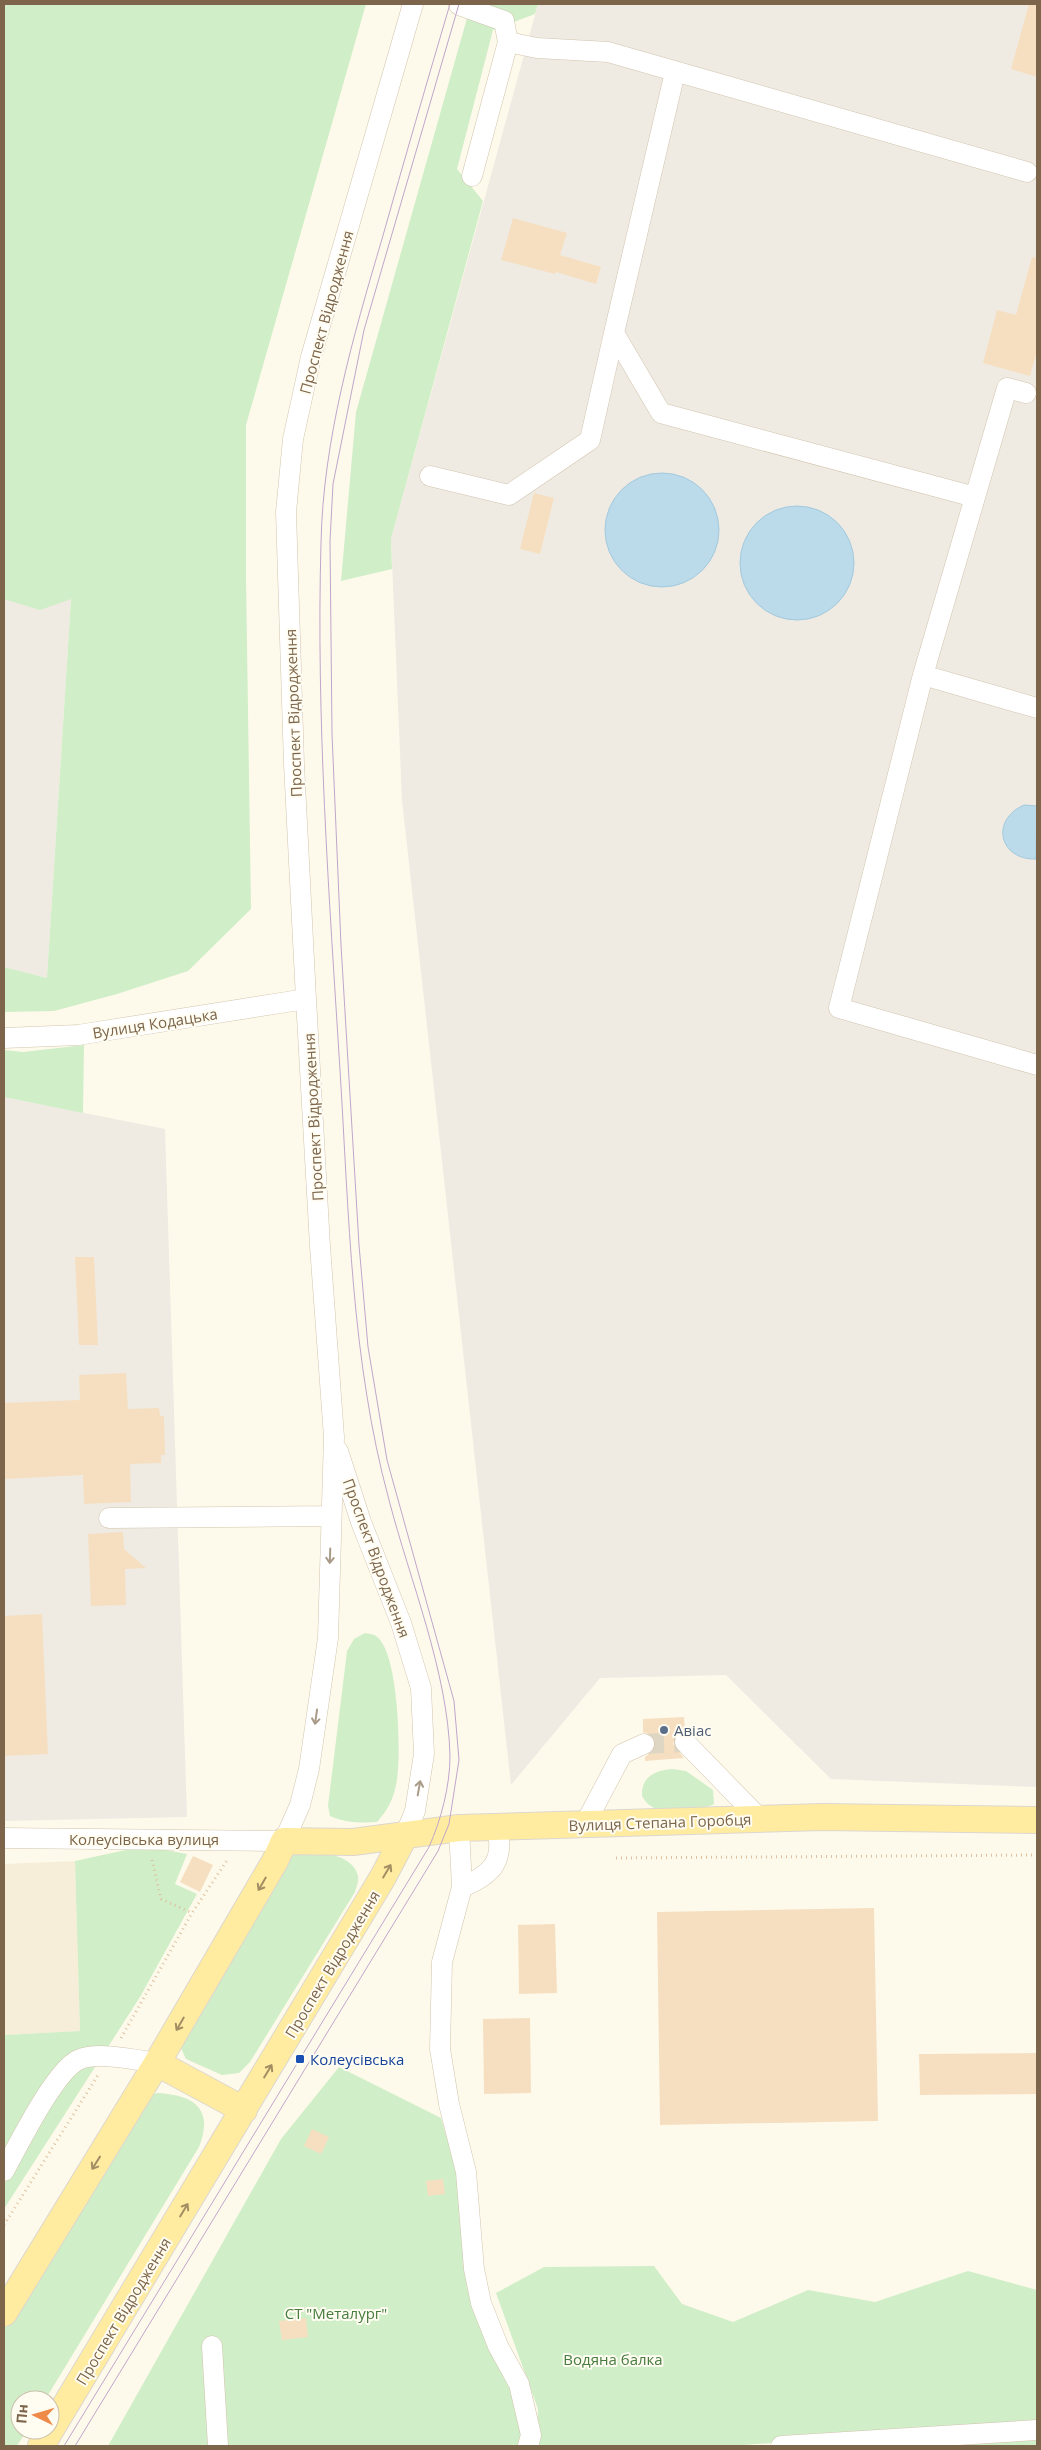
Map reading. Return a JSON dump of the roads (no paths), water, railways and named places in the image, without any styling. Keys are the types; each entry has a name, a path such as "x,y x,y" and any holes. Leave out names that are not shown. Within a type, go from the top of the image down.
{"main road":[{"name":"Вулиця Степана Горобця","path":"284,1840 353,1842 458,1828 823,1817 1037,1820"},
{"name":"Проспект Відродження","path":"41,2446 396,1856 405,1835"},
{"name":"Проспект Відродження","path":"4,2313 157,2063 275,1861 284,1840"},
{"path":"157,2063 244,2110"}],"street":[{"name":"Проспект Відродження","path":"284,1840 300,1805 309,1769 328,1638 334,1437 320,1246 306,999 294,764 286,512 293,439 311,357 413,4"},
{"path":"459,5 504,21 508,42 472,176"},
{"path":"508,42 537,48 608,52 1027,172"},
{"path":"430,476 509,495 590,440 675,72"},
{"path":"614,333 661,414 975,497"},
{"path":"1026,393 1007,388 923,675 839,1008 1037,1064"},
{"path":"923,675 1037,708"},
{"name":"Вулиця Кодацька","path":"4,1038 78,1035 306,999"},
{"name":"Проспект Відродження","path":"334,1437 361,1522 401,1623 421,1688 424,1754 415,1811 405,1835"},
{"path":"110,1518 331,1516"},
{"path":"685,1742 760,1819"},
{"path":"585,1824 622,1754 644,1744"},
{"path":"462,1887 481,1879 491,1871 498,1858 500,1840 498,1826"},
{"path":"458,1828 462,1887 442,1962 440,2049 449,2104 466,2172 472,2251 481,2303 498,2346 519,2384 531,2435 528,2446"},
{"name":"Колеусівська вулиця","path":"4,1838 284,1840"},
{"path":"4,2171 38,2108 59,2078 78,2060 110,2056 157,2063"},
{"path":"212,2346 218,2446"},
{"path":"781,2446 1037,2430"}],"water":[{"path":"662,473 684,477 694,482 710,498 715,508 719,530 715,552 710,562 694,578 684,583 662,587 640,583 630,578 614,562 609,552 605,530 609,508 614,498 630,482 640,477"},
{"path":"797,506 819,510 829,515 845,531 850,541 854,563 850,585 845,595 829,611 819,616 797,620 775,616 765,611 749,595 744,585 740,563 744,541 749,531 765,515 775,510"},
{"path":"1024,805 1037,806 1036,859 1023,858 1014,853 1007,846 1003,838 1006,820 1013,812"}],"tunnel":[{"path":"644,1744 685,1742"}],"tram line":[{"path":"64,2446 429,1847 447,1791 450,1756 443,1692 427,1627 389,1500 376,1447 359,1340 349,1232 328,872 322,741 320,609 323,504 327,466 341,389 350,351 450,4"},
{"path":"75,2446 438,1851 449,1824 459,1760 454,1701 387,1460 368,1347 359,1245 341,945 332,734 330,541 333,484 364,330 459,4"}],"place":[{"name":"Авіас","path":"664,1730"},
{"name":"Колеусівська","path":"300,2059"}],"park label":[{"name":"СТ \"Металург\"","path":"336,2313"},
{"name":"Водяна балка","path":"613,2359"}]}
